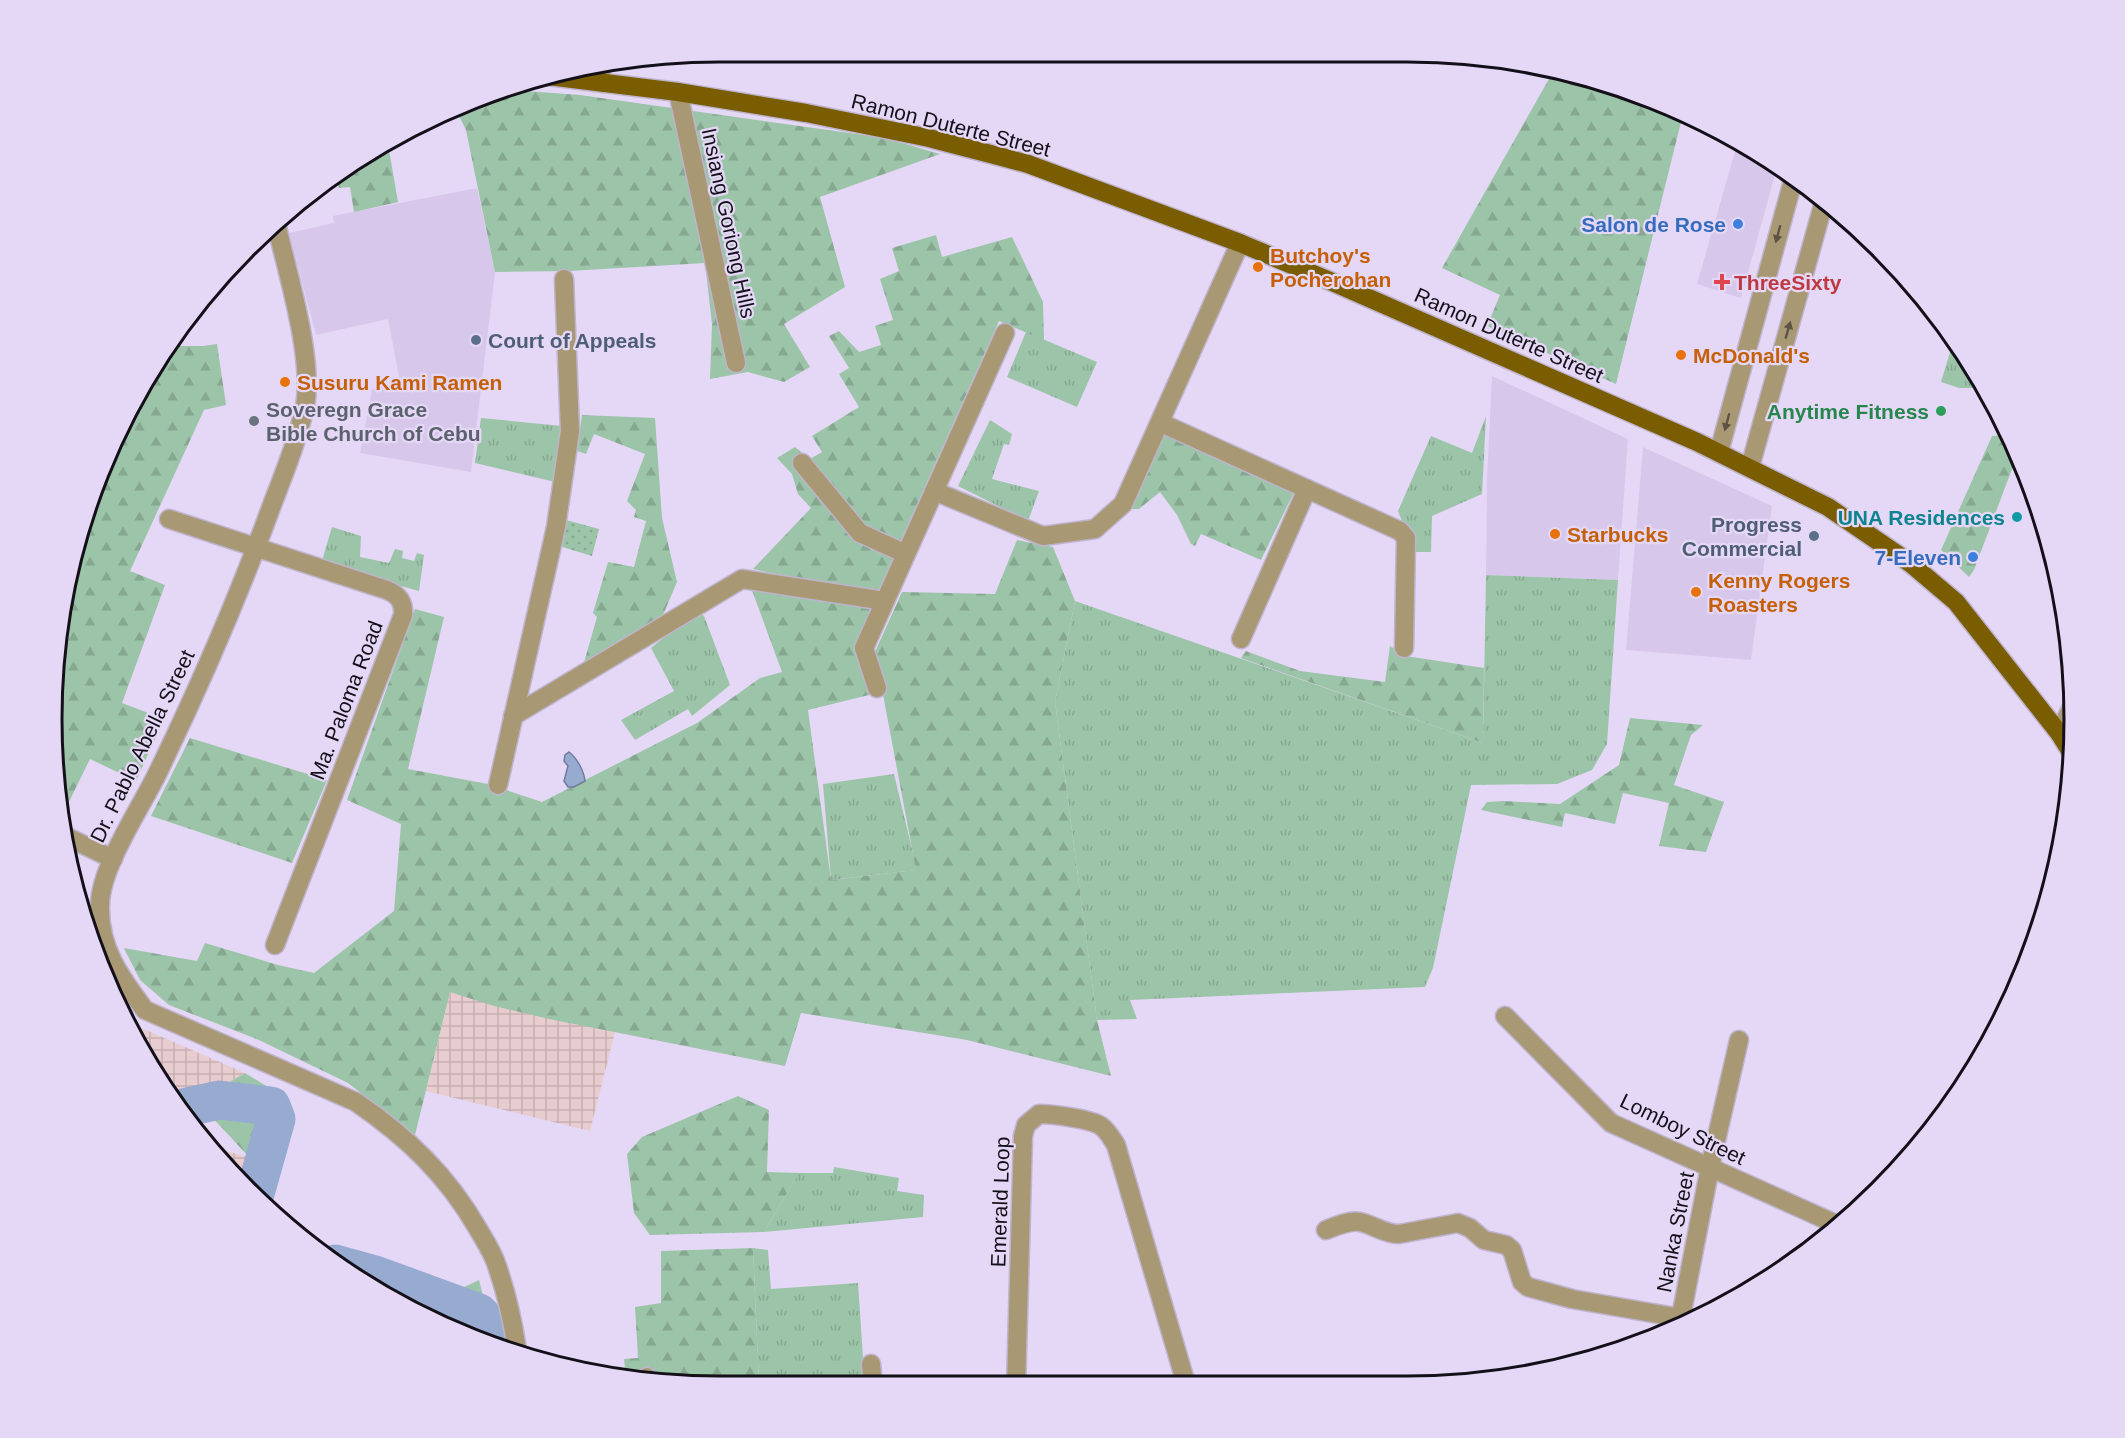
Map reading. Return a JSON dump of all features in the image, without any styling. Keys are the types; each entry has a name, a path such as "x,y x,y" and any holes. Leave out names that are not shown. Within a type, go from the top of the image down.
{"main road":[{"name":"Ramon Duterte Street","path":"571,79 678,92 806,112 929,138 1028,164 1240,243 1719,452 1828,507 1910,563 1956,602 2063,739"}],"street":[{"path":"601,72 603,83"},
{"name":"Insiang Goriong Hills","path":"678,92 736,363"},
{"path":"1719,452 1791,187"},
{"path":"1750,467 1822,210"},
{"name":"Dr. Pablo Abella Street","path":"278,232 306,365 305,404 294,443 256,547 197,688 159,771 102,882 100,905 102,926 109,956 124,982 145,1010 356,1102 416,1148 444,1179 468,1212 497,1264 517,1345"},
{"path":"934,491 1043,536 1095,529 1124,504 1240,243"},
{"path":"498,785 556,527 570,431 564,279"},
{"path":"877,688 864,648 1005,333"},
{"path":"1161,423 1400,531 1406,538 1404,648"},
{"path":"802,463 860,533 906,554"},
{"path":"1241,639 1307,489"},
{"name":"Ma. Paloma Road","path":"169,519 395,593 404,608 275,945"},
{"path":"513,716 742,579 885,601"},
{"path":"2059,733 2064,723"},
{"path":"73,840 113,859"},
{"name":"Lomboy Street","path":"1505,1016 1611,1123 1830,1222"},
{"name":"Nanka Street","path":"1681,1316 1710,1167 1739,1040"},
{"name":"Emerald Loop","path":"1016,1376 1023,1136 1026,1125 1039,1114 1050,1114 1101,1126 1116,1145 1184,1376"},
{"path":"1326,1230 1359,1221 1389,1234 1399,1234 1458,1223 1470,1228 1484,1240 1506,1245 1512,1250 1522,1282 1528,1287 1671,1320"},
{"path":"871,1364 872,1376"}],"shaded area":[{"path":"1735,150 1775,175 1741,298 1697,284"},
{"name":"Court of Appeals","path":"477,188 495,272 471,472 360,453 372,389 400,382 388,319 316,335 289,233 334,223 333,216"},
{"path":"1492,376 1628,439 1618,580 1486,575 1487,480"},
{"path":"1643,447 1772,506 1751,660 1626,650"},
{"path":"450,992 615,1032 590,1131 426,1091"},
{"path":"138,1026 245,1073 197,1101 179,1094"},
{"path":"223,1150 249,1157 245,1174"}],"green space":[{"path":"1550,78 1617,96 1681,122 1616,384 1487,326 1500,295 1442,268"},
{"path":"525,91 580,95 885,138 940,154 820,197 845,287 784,324 810,367 784,382 748,372 710,379 712,324 705,263 569,271 495,272 466,130 459,116"},
{"path":"389,151 398,202 354,212 350,187 339,188 338,184"},
{"path":"936,235 942,257 1012,237 1043,302 1044,340 999,321 876,596 753,569 811,508 798,494 792,474 777,458 795,447 810,459 822,452 812,436 859,407 839,374 849,368 829,336 839,331 859,352 881,345 875,326 893,320 880,279 899,271 892,248"},
{"path":"1026,332 1097,362 1077,407 1007,377"},
{"path":"217,344 226,405 204,410 130,571 165,585 122,703 164,719 136,781 90,759 67,806 62,719 67,633 74,591 96,508 129,428 172,354 178,346"},
{"path":"1951,351 1974,388 1959,388 1941,382"},
{"path":"582,415 655,418 662,518 677,582 663,615 583,666 597,617 593,613 608,562 634,567 646,521 634,517 636,510 627,501 645,454 594,434 586,454 577,451"},
{"path":"1486,416 1482,494 1432,516 1431,552 1414,552 1398,511 1431,436 1472,453"},
{"path":"481,418 562,426 555,482 475,463"},
{"path":"990,420 1012,434 1009,445 1004,444 992,479 1039,491 1028,521 958,486"},
{"path":"1164,435 1295,490 1261,560 1201,534 1195,546 1191,544 1177,515 1160,492 1139,509 1130,509"},
{"path":"1992,436 1999,436 2013,467 1974,570 1969,577 1941,550"},
{"path":"566,520 599,529 592,556 559,546"},
{"path":"332,527 361,536 360,557 389,563 395,549 403,551 402,558 414,561 417,553 424,555 419,591 321,564"},
{"path":"1017,540 1053,547 1075,601 1055,702 1097,1020 1111,1076 967,1040 801,1013 785,1066 549,1019 494,1006 450,992 415,1135 348,1083 259,1040 169,1005 140,980 124,948 197,961 205,943 278,965 314,973 394,911 401,824 347,800 415,609 444,617 408,769 488,784 542,802 697,723 760,678 782,672 749,582 872,602 859,647 873,694 808,710 831,880 916,870 875,652 902,592 995,594"},
{"path":"1486,575 1618,580 1607,744 1592,770 1557,784 1471,785 1433,968 1425,987 1130,1000 1137,1019 1097,1020 1055,702 1075,601 1483,743"},
{"path":"696,611 704,616 730,685 692,716 688,709 635,740 621,720 674,691 651,648"},
{"path":"1390,646 1406,656 1484,668 1483,743 1241,658 1246,651 1300,671 1385,682"},
{"path":"1630,718 1703,725 1691,735 1674,785 1724,802 1706,852 1659,846 1669,803 1623,793 1615,824 1565,813 1562,827 1481,810 1487,802 1560,804 1619,765"},
{"path":"190,738 327,780 292,863 151,816"},
{"path":"894,774 917,870 831,880 823,784"},
{"path":"245,1073 288,1099 265,1194 245,1174 249,1157 197,1101"},
{"path":"738,1096 769,1110 767,1172 799,1173 764,1232 650,1235 634,1213 627,1154 642,1137"},
{"path":"834,1167 899,1178 897,1191 924,1195 923,1217 764,1232 799,1173 833,1173"},
{"path":"753,1248 768,1250 771,1289 858,1283 864,1376 759,1376"},
{"path":"753,1248 759,1376 676,1375 625,1370 624,1359 638,1358 635,1307 661,1303 661,1251"},
{"path":"353,1265 409,1284 436,1285 443,1297 479,1280 494,1336 428,1309"}],"water":[{"path":"569,752 580,765 585,781 574,787 568,787 564,781 568,766 564,761 565,755"}],"waterway":[{"path":"188,1107 219,1100 271,1106 276,1119 257,1187"},
{"path":"364,1272 479,1313 500,1338"}],"place":[{"name":"Salon de Rose","path":"1738,224"},
{"name":"Butchoy's Pocherohan","path":"1258,267"},
{"name":"ThreeSixty","path":"1722,282"},
{"name":"Court of Appeals","path":"476,340"},
{"name":"McDonald's","path":"1681,355"},
{"name":"Susuru Kami Ramen","path":"285,382"},
{"name":"Anytime Fitness","path":"1941,411"},
{"name":"Soveregn Grace Bible Church of Cebu","path":"254,421"},
{"name":"UNA Residences","path":"2017,517"},
{"name":"Starbucks","path":"1555,534"},
{"name":"Progress Commercial","path":"1814,536"},
{"name":"7-Eleven","path":"1973,557"},
{"name":"Kenny Rogers Roasters","path":"1696,592"}]}
